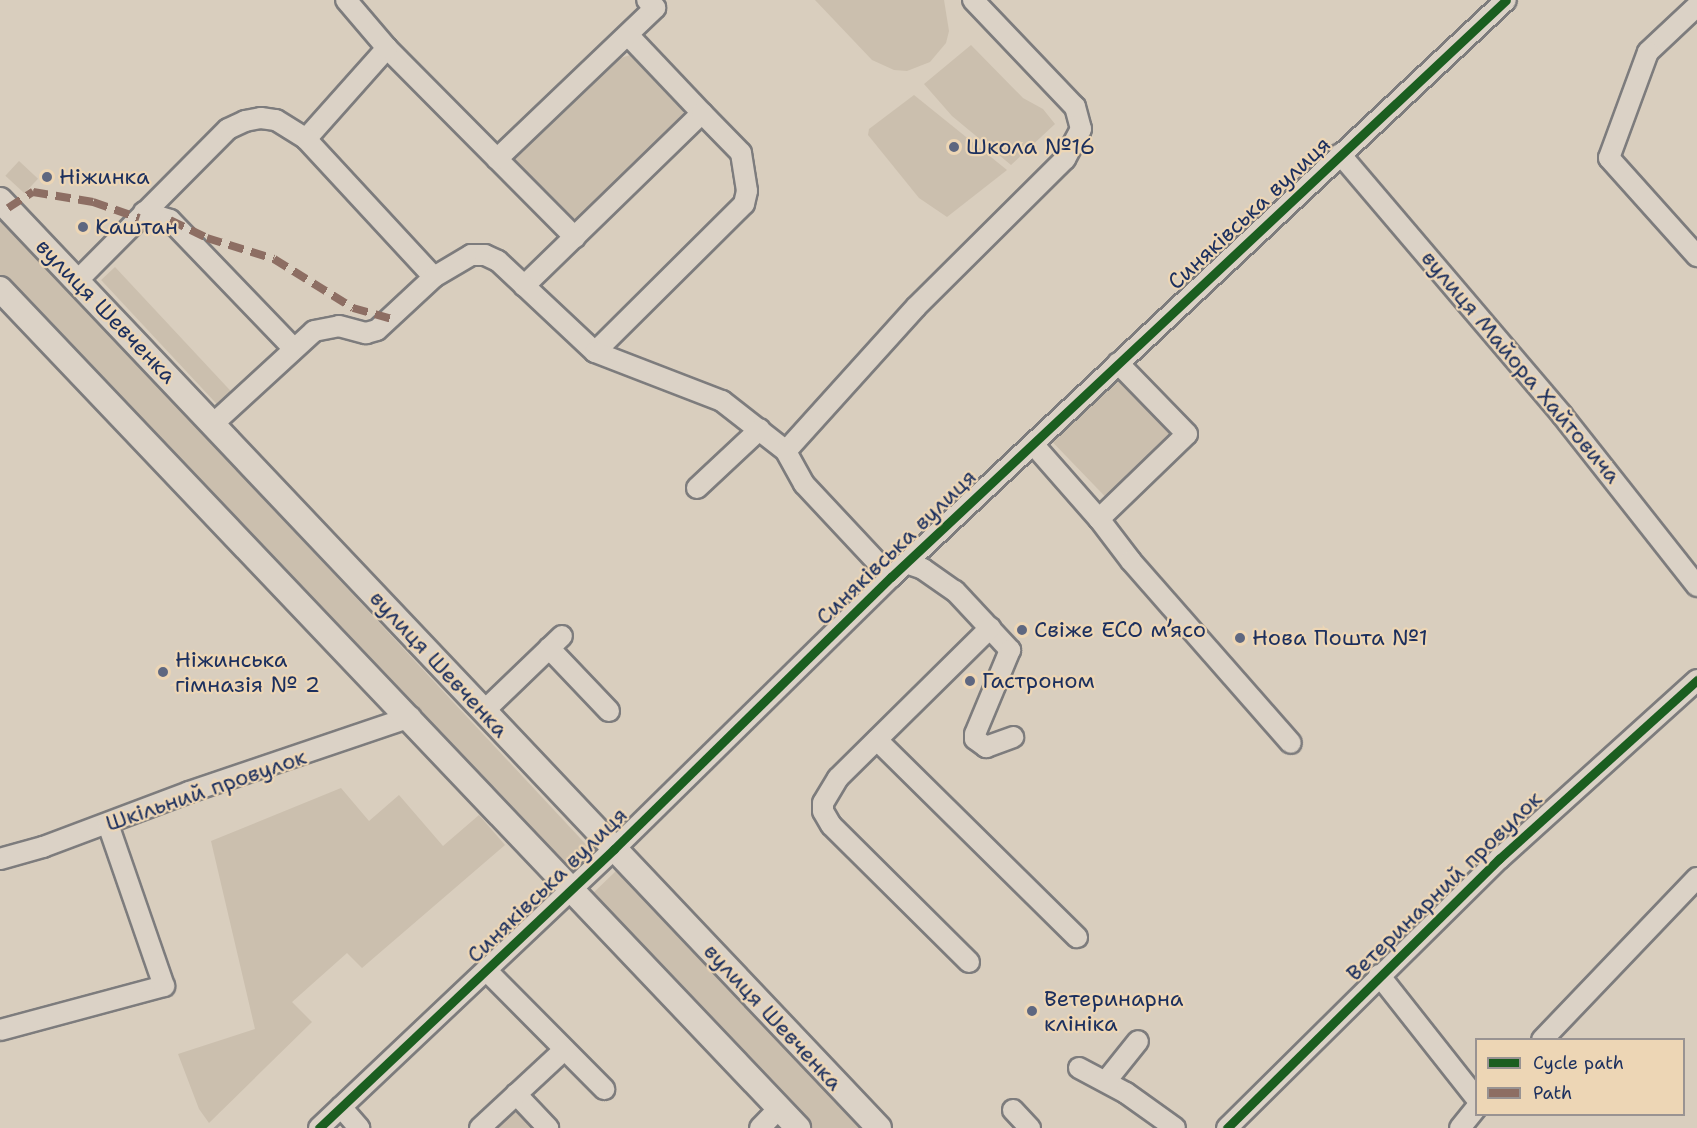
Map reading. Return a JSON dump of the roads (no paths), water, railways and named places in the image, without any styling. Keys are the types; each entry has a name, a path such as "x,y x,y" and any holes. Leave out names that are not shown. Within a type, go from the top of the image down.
{"main road":[{"name":"вулиця Шевченка","path":"0,200 879,1128"},
{"path":"0,289 411,717 798,1128"}],"street":[{"path":"346,0 387,48 575,237"},
{"path":"497,159 656,8 647,0"},
{"path":"786,451 916,306 1065,159 1075,144 1081,119 1075,106 973,0"},
{"name":"Синяківська вулиця","path":"319,1128 614,849 891,577 1506,0"},
{"path":"1697,6 1648,52 1609,158 1697,256"},
{"path":"595,352 744,204 747,191 741,153 628,35"},
{"path":"306,139 387,48"},
{"path":"524,286 702,112"},
{"path":"77,281 228,129 245,121 276,120 306,139 434,277"},
{"name":"вулиця Майора Хайтовича","path":"1340,154 1554,405 1697,586"},
{"path":"144,212 170,220 293,348"},
{"path":"213,424 293,348 326,327 366,333 377,330 434,277 465,258 485,255 498,261 595,352 722,401 760,429 786,451 804,484 891,577"},
{"path":"1099,519 1187,434 1118,363"},
{"path":"697,488 760,429"},
{"path":"1033,444 1099,519 1131,561 1291,742"},
{"path":"906,563 938,578 1010,650 980,715 975,739 986,747 1013,737"},
{"path":"969,962 825,818 827,794 877,740 990,628"},
{"path":"484,711 556,642 609,711"},
{"name":"Ветеринарний провулок","path":"1227,1128 1379,975 1553,808 1697,680"},
{"name":"Шкільний провулок","path":"0,859 108,824 411,717"},
{"path":"877,740 1077,937"},
{"path":"0,1030 164,986 108,824"},
{"path":"1544,1038 1697,878"},
{"path":"486,970 604,1089"},
{"name":"Ветеринарний провулок","path":"1379,975 1475,1097"},
{"path":"1106,1081 1138,1041"},
{"path":"480,1128 564,1050"},
{"path":"1079,1068 1106,1081 1175,1128"},
{"path":"516,1094 548,1128"},
{"path":"341,1107 359,1128"},
{"path":"760,1128 779,1108"},
{"path":"1460,1128 1475,1109"},
{"path":"1013,1110 1030,1128"}],"place":[{"name":"Школа №16","path":"954,147"},
{"name":"Ніжинка","path":"47,177"},
{"name":"Каштан","path":"83,227"},
{"name":"Свіже ECO м’ясо","path":"1022,630"},
{"name":"Нова Пошта №1","path":"1240,638"},
{"name":"Ніжинська гімназія № 2","path":"163,672"},
{"name":"Гастроном","path":"970,681"},
{"name":"Ветеринарна клініка","path":"1032,1011"}]}
